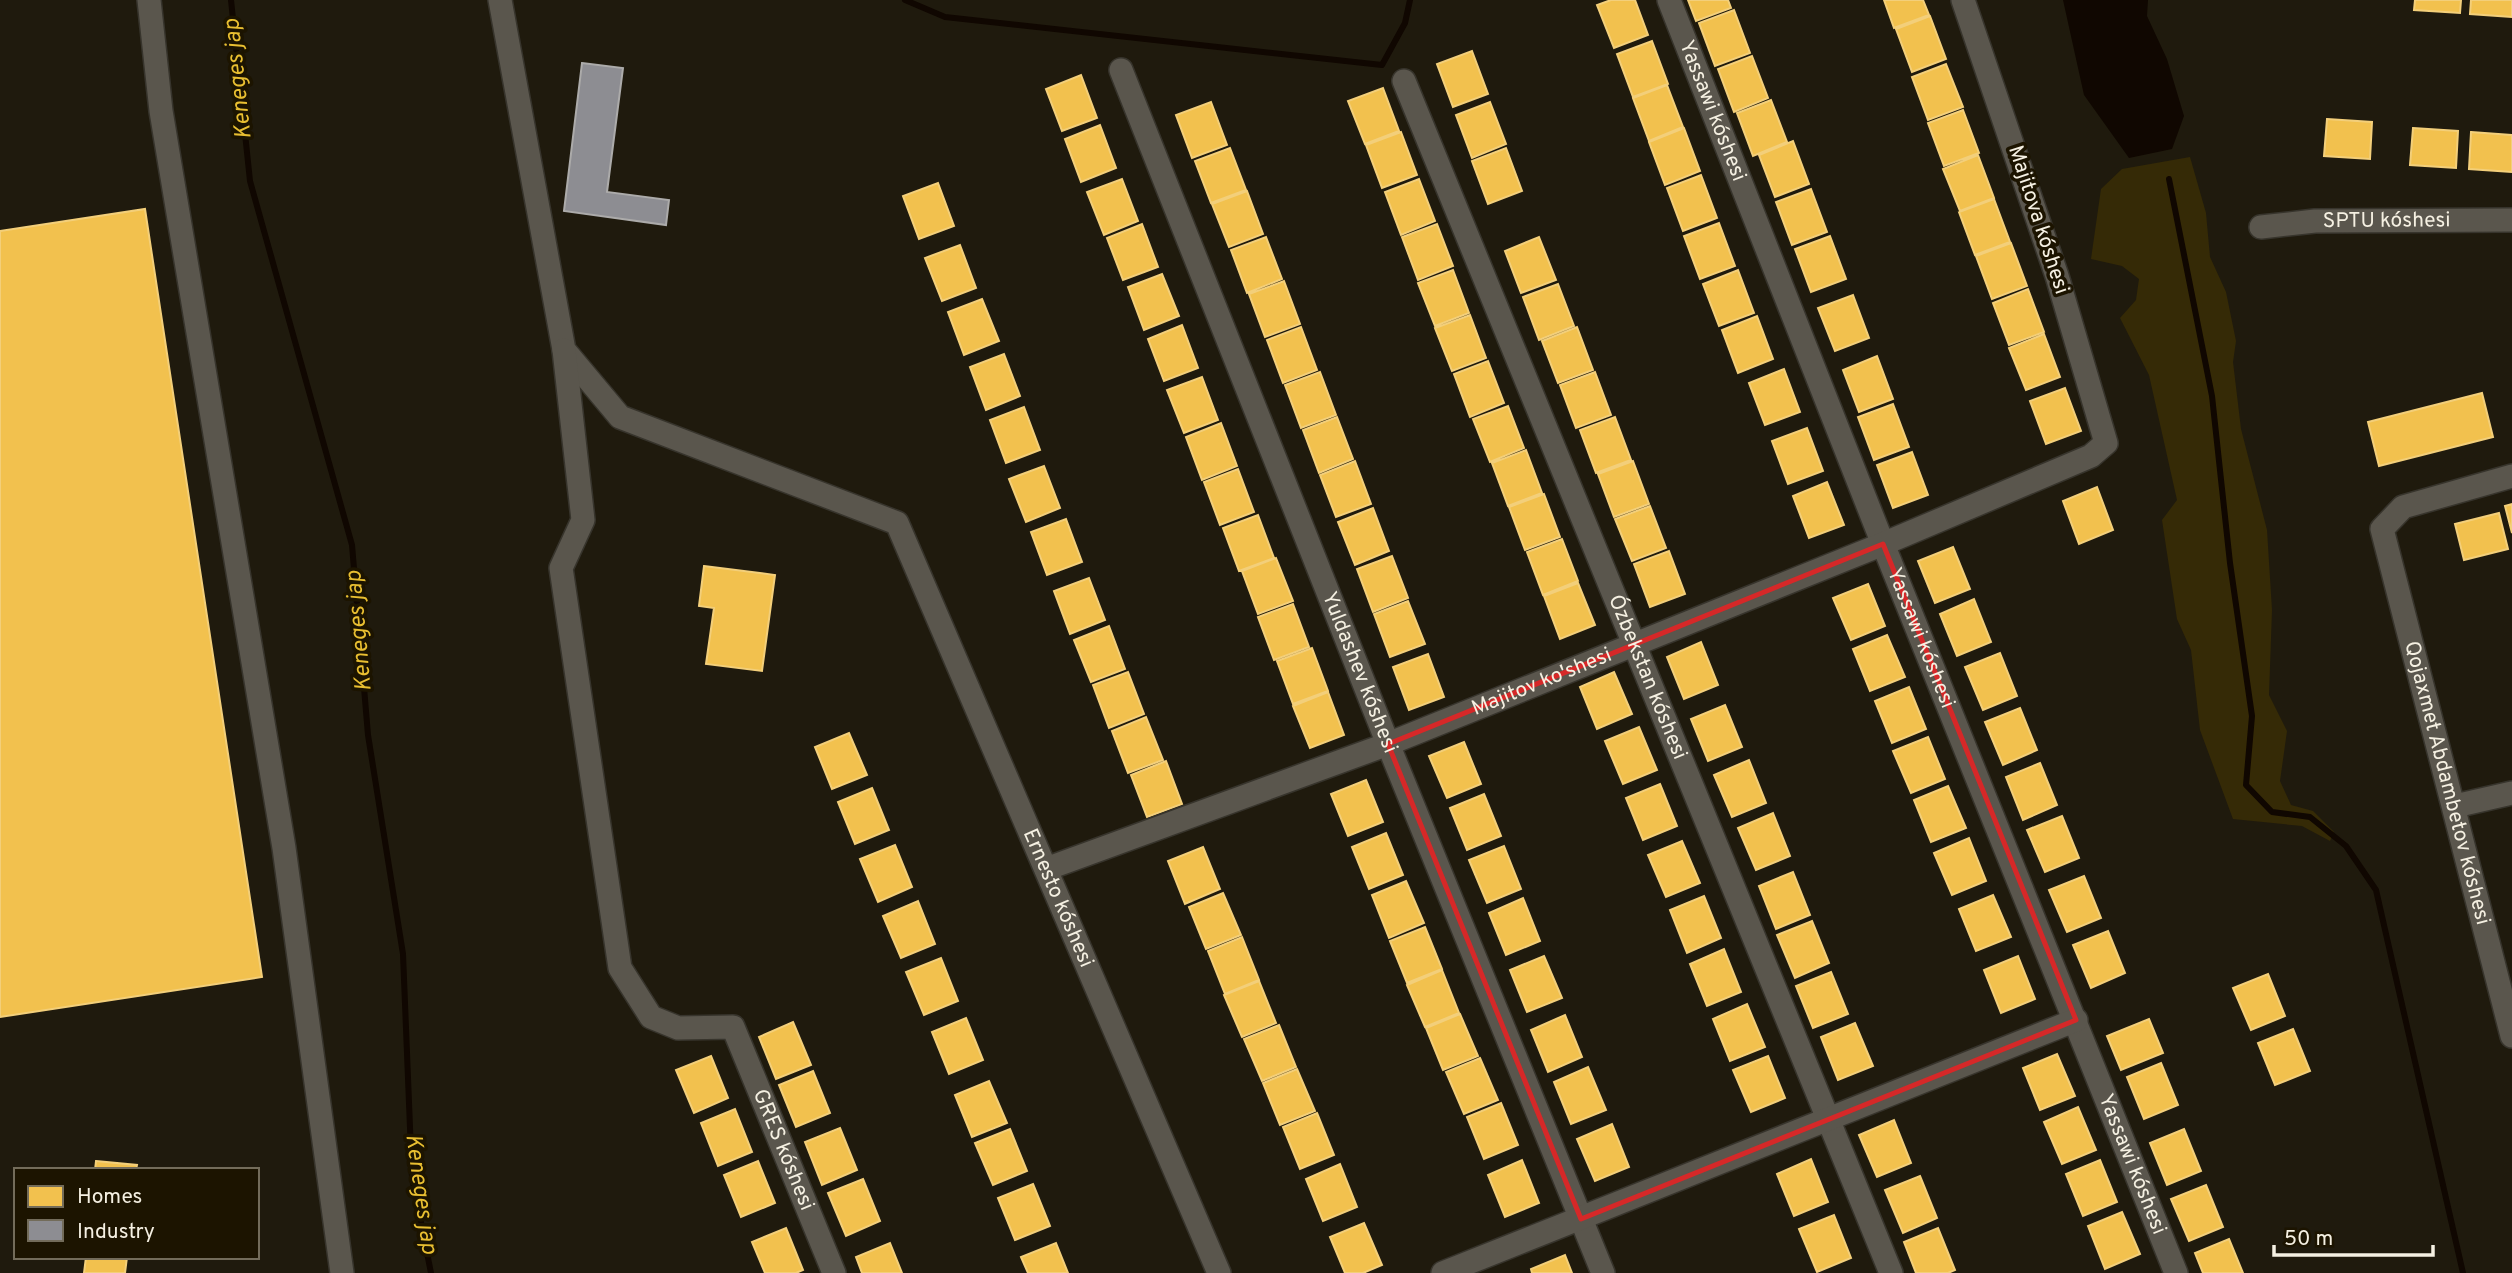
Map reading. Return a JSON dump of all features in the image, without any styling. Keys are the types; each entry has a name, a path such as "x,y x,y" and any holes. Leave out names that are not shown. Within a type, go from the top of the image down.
{"street":[{"path":"149,0 161,111 284,848 342,1273"},
{"path":"500,0 564,350"},
{"name":"Yassawi kóshesi","path":"1669,0 1883,544 2176,1273"},
{"name":"Majitova kóshesi","path":"1963,0 2057,275 2106,443"},
{"name":"Yuldashev kóshesi","path":"1121,70 1388,744 1603,1273"},
{"name":"Ózbekstan kóshesi","path":"1404,81 1891,1273"},
{"name":"SPTU kóshesi","path":"2261,228 2315,221 2512,220"},
{"name":"Ernesto kóshesi","path":"564,350 620,417 897,523 1219,1273"},
{"name":"GRES kóshesi","path":"564,350 583,520 561,568 620,968 651,1017 678,1028 733,1027 834,1273"},
{"name":"Majitov ko'shesi","path":"1046,869 1388,744 1883,544 2091,456 2106,443"},
{"name":"Qojaxmet Abdambetov kóshesi","path":"2512,476 2403,507 2382,529 2512,1036"},
{"path":"2455,807 2512,793"},
{"path":"1443,1273 2076,1020"}],"highlighted area":[{"path":"1883,544 2076,1020 1581,1219 1388,744"}],"shaded area":[{"path":"2063,0 2148,0 2147,16 2167,59 2184,116 2172,149 2129,158 2084,95"},
{"path":"2190,157 2206,213 2210,257 2226,292 2236,341 2233,362 2241,429 2267,530 2272,610 2269,695 2287,731 2280,781 2291,805 2313,811 2334,832 2330,841 2302,826 2233,819 2200,730 2191,650 2177,619 2162,520 2177,500 2149,375 2120,318 2136,300 2139,279 2122,266 2091,259 2101,189 2122,169"}],"building: Homes":[{"path":"1611,0 1635,0 1648,35 1614,48 1597,5"},
{"path":"1688,0 1728,0 1731,8 1696,21"},
{"path":"1884,0 1923,0 1929,15 1894,28"},
{"path":"2415,0 2461,0 2460,13 2414,10"},
{"path":"2471,0 2512,0 2512,17 2470,14"},
{"path":"1734,10 1750,53 1715,66 1699,23"},
{"path":"1930,16 1946,59 1912,72 1896,29"},
{"path":"1652,41 1668,84 1633,97 1617,54"},
{"path":"1472,51 1488,94 1453,107 1437,64"},
{"path":"1752,56 1768,98 1734,112 1718,69"},
{"path":"1946,64 1963,107 1928,120 1912,77"},
{"path":"1081,75 1097,118 1062,131 1046,89"},
{"path":"1667,85 1683,127 1649,141 1633,98"},
{"path":"1383,88 1399,131 1365,144 1348,101"},
{"path":"1771,100 1787,142 1753,156 1737,113"},
{"path":"1211,102 1227,145 1192,158 1176,115"},
{"path":"1490,102 1506,144 1472,158 1456,115"},
{"path":"1963,110 1979,153 1944,166 1928,123"},
{"path":"2327,119 2372,122 2370,159 2324,156"},
{"path":"1100,125 1116,168 1081,182 1065,139"},
{"path":"1684,128 1700,171 1665,185 1649,142"},
{"path":"2413,128 2458,131 2456,168 2410,165"},
{"path":"1401,132 1417,175 1382,188 1366,145"},
{"path":"2471,132 2512,135 2512,172 2469,169"},
{"path":"1793,141 1809,184 1775,197 1759,155"},
{"path":"1230,148 1246,190 1211,203 1195,161"},
{"path":"1506,148 1522,191 1488,204 1472,161"},
{"path":"1978,155 1994,198 1960,211 1943,169"},
{"path":"1701,175 1717,218 1683,231 1667,188"},
{"path":"1122,179 1138,221 1104,235 1087,192"},
{"path":"1419,179 1435,221 1401,235 1385,192"},
{"path":"938,183 954,226 919,239 903,196"},
{"path":"1811,189 1827,232 1792,245 1776,202"},
{"path":"1247,191 1263,234 1229,247 1212,204"},
{"path":"1994,199 2010,242 1975,255 1959,212"},
{"path":"145,209 262,977 0,1017 0,231"},
{"path":"1719,223 1735,266 1700,279 1684,236"},
{"path":"1142,224 1158,267 1123,280 1107,238"},
{"path":"1437,224 1453,266 1418,280 1402,237"},
{"path":"1830,236 1846,279 1811,292 1795,249"},
{"path":"1266,237 1282,279 1247,293 1231,250"},
{"path":"1539,237 1556,280 1521,293 1505,251"},
{"path":"2011,243 2027,286 1992,299 1976,256"},
{"path":"960,245 976,288 942,301 925,258"},
{"path":"1453,270 1469,313 1435,326 1418,283"},
{"path":"1738,270 1754,313 1719,326 1703,284"},
{"path":"1162,274 1179,316 1144,330 1128,287"},
{"path":"1284,281 1300,324 1265,337 1249,294"},
{"path":"1558,284 1574,326 1539,340 1523,297"},
{"path":"2028,289 2044,332 2009,345 1993,303"},
{"path":"1853,295 1869,338 1835,351 1818,308"},
{"path":"982,299 999,341 964,355 948,312"},
{"path":"1470,315 1486,358 1452,371 1435,328"},
{"path":"1757,316 1773,359 1738,373 1722,330"},
{"path":"1182,325 1198,368 1164,381 1148,339"},
{"path":"1301,327 1317,370 1283,383 1267,340"},
{"path":"1577,327 1593,370 1558,383 1542,341"},
{"path":"2044,334 2060,377 2026,390 2009,348"},
{"path":"1004,354 1020,396 986,410 970,367"},
{"path":"1877,356 1893,399 1859,412 1843,370"},
{"path":"1488,361 1504,403 1470,417 1454,374"},
{"path":"1784,369 1800,412 1765,425 1749,383"},
{"path":"1320,372 1336,415 1301,428 1285,385"},
{"path":"1595,372 1611,415 1576,428 1560,385"},
{"path":"1202,377 1218,420 1184,433 1167,390"},
{"path":"2065,388 2081,431 2046,444 2030,401"},
{"path":"2482,393 2493,437 2379,466 2368,422"},
{"path":"1893,404 1909,447 1874,460 1858,417"},
{"path":"1508,406 1524,448 1490,462 1473,419"},
{"path":"1024,407 1040,450 1006,463 990,420"},
{"path":"1337,417 1353,459 1319,473 1303,430"},
{"path":"1615,417 1631,460 1596,473 1580,430"},
{"path":"1221,423 1237,466 1202,480 1186,437"},
{"path":"1807,428 1823,471 1788,484 1772,441"},
{"path":"1526,450 1542,493 1508,506 1492,463"},
{"path":"1912,452 1928,495 1893,508 1877,465"},
{"path":"1355,461 1371,504 1336,517 1320,475"},
{"path":"1633,461 1649,504 1614,517 1598,474"},
{"path":"1044,466 1060,508 1026,522 1009,479"},
{"path":"1238,469 1254,512 1220,525 1204,482"},
{"path":"1827,482 1844,525 1809,538 1793,496"},
{"path":"2097,487 2113,530 2079,544 2063,501"},
{"path":"1544,494 1560,537 1525,550 1509,507"},
{"path":"2512,504 2512,533 2505,506"},
{"path":"1650,506 1666,548 1632,561 1615,519"},
{"path":"1373,508 1389,551 1355,565 1338,522"},
{"path":"2499,513 2508,549 2464,560 2455,524"},
{"path":"1258,515 1274,558 1239,571 1223,528"},
{"path":"1066,519 1082,562 1047,575 1031,532"},
{"path":"1562,539 1578,581 1543,595 1527,552"},
{"path":"1953,547 1970,589 1935,603 1918,561"},
{"path":"1669,551 1685,594 1650,607 1634,564"},
{"path":"1392,556 1408,598 1373,612 1357,569"},
{"path":"1276,558 1293,601 1258,614 1242,571"},
{"path":"704,566 775,575 762,671 706,664 714,608 699,606"},
{"path":"1089,578 1105,620 1070,634 1054,591"},
{"path":"1578,583 1595,625 1560,639 1544,596"},
{"path":"1868,584 1885,626 1851,640 1833,598"},
{"path":"1974,599 1991,642 1957,656 1940,614"},
{"path":"1408,601 1425,644 1390,657 1374,614"},
{"path":"1293,604 1309,647 1274,660 1258,617"},
{"path":"1109,626 1125,669 1091,682 1074,640"},
{"path":"1887,635 1905,677 1870,691 1853,649"},
{"path":"1701,642 1718,685 1684,699 1667,657"},
{"path":"1312,648 1328,691 1293,704 1277,661"},
{"path":"2000,653 2017,696 1983,710 1965,667"},
{"path":"1428,654 1444,697 1409,710 1393,667"},
{"path":"1128,672 1144,714 1109,728 1093,685"},
{"path":"1614,672 1632,714 1597,729 1580,687"},
{"path":"1909,687 1926,729 1892,743 1875,701"},
{"path":"1328,692 1344,735 1310,748 1293,706"},
{"path":"1725,705 1742,747 1708,761 1691,719"},
{"path":"2020,708 2037,750 2003,765 1985,722"},
{"path":"1146,717 1163,760 1128,773 1112,731"},
{"path":"1639,727 1657,770 1623,784 1605,741"},
{"path":"849,733 867,775 832,789 815,747"},
{"path":"1928,737 1945,779 1911,793 1893,751"},
{"path":"1464,742 1481,784 1447,798 1429,756"},
{"path":"1749,760 1766,803 1732,817 1714,775"},
{"path":"1166,761 1182,804 1147,817 1131,775"},
{"path":"2040,763 2057,805 2023,820 2006,777"},
{"path":"1366,780 1383,822 1348,836 1331,794"},
{"path":"1660,784 1677,826 1643,840 1626,798"},
{"path":"1948,786 1966,828 1931,842 1914,800"},
{"path":"872,788 889,830 855,844 838,802"},
{"path":"1484,794 1501,836 1467,850 1450,808"},
{"path":"1773,813 1790,856 1756,870 1738,828"},
{"path":"2062,816 2079,858 2045,872 2027,830"},
{"path":"1386,833 1403,875 1369,889 1352,847"},
{"path":"1969,838 1986,881 1952,895 1934,853"},
{"path":"1682,841 1700,883 1666,897 1648,855"},
{"path":"895,845 912,887 878,902 860,859"},
{"path":"1504,846 1521,889 1487,903 1469,860"},
{"path":"1203,847 1220,889 1185,904 1168,861"},
{"path":"1793,872 1810,915 1776,929 1759,886"},
{"path":"2084,876 2101,918 2067,932 2049,890"},
{"path":"1406,881 1424,923 1389,938 1372,895"},
{"path":"1223,893 1241,935 1206,949 1189,907"},
{"path":"1993,895 2011,937 1976,951 1959,909"},
{"path":"1704,896 1721,938 1687,953 1670,910"},
{"path":"1523,898 1540,941 1506,955 1489,913"},
{"path":"918,901 935,944 901,958 883,916"},
{"path":"1812,921 1829,963 1795,978 1777,935"},
{"path":"1425,927 1442,969 1407,983 1390,941"},
{"path":"2108,931 2125,973 2091,988 2073,945"},
{"path":"1242,937 1259,980 1225,994 1208,951"},
{"path":"1724,949 1741,992 1707,1006 1690,964"},
{"path":"1544,956 1562,998 1527,1012 1510,970"},
{"path":"2018,956 2035,999 2001,1013 1984,970"},
{"path":"941,958 958,1001 924,1015 906,972"},
{"path":"1442,970 1459,1013 1425,1027 1407,985"},
{"path":"1831,972 1848,1014 1813,1028 1796,986"},
{"path":"2268,974 2285,1016 2251,1030 2233,988"},
{"path":"1259,981 1276,1023 1242,1037 1224,995"},
{"path":"1747,1004 1765,1047 1730,1061 1713,1019"},
{"path":"1460,1014 1478,1056 1443,1070 1426,1028"},
{"path":"1565,1015 1582,1057 1548,1072 1531,1030"},
{"path":"966,1018 983,1060 949,1074 932,1032"},
{"path":"2149,1019 2163,1053 2121,1070 2107,1036"},
{"path":"793,1022 811,1065 776,1079 759,1037"},
{"path":"1855,1023 1873,1066 1838,1080 1821,1037"},
{"path":"1279,1025 1296,1067 1262,1081 1244,1039"},
{"path":"2293,1029 2310,1071 2275,1085 2258,1043"},
{"path":"2057,1054 2075,1096 2040,1110 2023,1068"},
{"path":"711,1056 728,1098 694,1113 676,1070"},
{"path":"1768,1056 1785,1098 1751,1112 1733,1070"},
{"path":"1480,1058 1498,1100 1464,1114 1446,1072"},
{"path":"2161,1063 2178,1105 2144,1119 2127,1077"},
{"path":"1588,1067 1606,1110 1571,1124 1554,1082"},
{"path":"1297,1069 1315,1111 1280,1125 1263,1083"},
{"path":"813,1071 830,1113 796,1127 779,1085"},
{"path":"989,1081 1007,1123 972,1137 955,1095"},
{"path":"1501,1103 1518,1145 1484,1159 1467,1117"},
{"path":"2078,1107 2096,1150 2062,1164 2044,1122"},
{"path":"735,1109 752,1152 718,1166 701,1123"},
{"path":"1317,1113 1334,1155 1300,1169 1283,1127"},
{"path":"1894,1120 1911,1163 1877,1177 1859,1135"},
{"path":"1612,1124 1629,1167 1595,1181 1577,1139"},
{"path":"840,1128 857,1170 822,1185 805,1142"},
{"path":"1010,1129 1027,1171 993,1185 975,1143"},
{"path":"2184,1129 2201,1171 2167,1185 2150,1143"},
{"path":"1811,1159 1828,1202 1794,1216 1777,1174"},
{"path":"1522,1160 1539,1203 1505,1217 1488,1175"},
{"path":"2100,1160 2117,1202 2083,1216 2066,1174"},
{"path":"96,1161 137,1165 136,1168 95,1168"},
{"path":"758,1161 775,1203 741,1217 724,1175"},
{"path":"1340,1164 1357,1207 1323,1221 1306,1179"},
{"path":"1920,1176 1937,1218 1903,1233 1885,1190"},
{"path":"863,1179 880,1221 846,1236 828,1193"},
{"path":"1033,1184 1050,1226 1015,1240 998,1198"},
{"path":"2206,1185 2223,1227 2189,1241 2171,1199"},
{"path":"2122,1212 2140,1254 2105,1269 2088,1226"},
{"path":"1834,1215 1851,1258 1817,1272 1799,1229"},
{"path":"1364,1223 1382,1265 1363,1273 1345,1273 1330,1237"},
{"path":"786,1228 803,1270 796,1273 765,1273 752,1242"},
{"path":"1938,1228 1955,1270 1948,1273 1916,1273 1904,1242"},
{"path":"2229,1239 2243,1273 2203,1273 2195,1253"},
{"path":"890,1243 902,1273 862,1273 856,1257"},
{"path":"1056,1243 1068,1273 1028,1273 1021,1257"},
{"path":"1565,1255 1572,1273 1532,1273 1531,1269"},
{"path":"86,1259 127,1259 125,1273 84,1273"}],"building: Industry":[{"path":"582,63 623,68 607,192 669,200 666,225 564,211"}],"waterway":[{"name":"Keneges jap","path":"231,0 250,181 352,545 368,735 403,954 412,1177 431,1273"},
{"path":"905,0 945,17 1382,65 1405,23 1410,0"},
{"path":"2169,179 2212,396 2230,563 2252,716 2246,785 2272,812 2310,817 2346,846 2376,890 2463,1273"}]}
